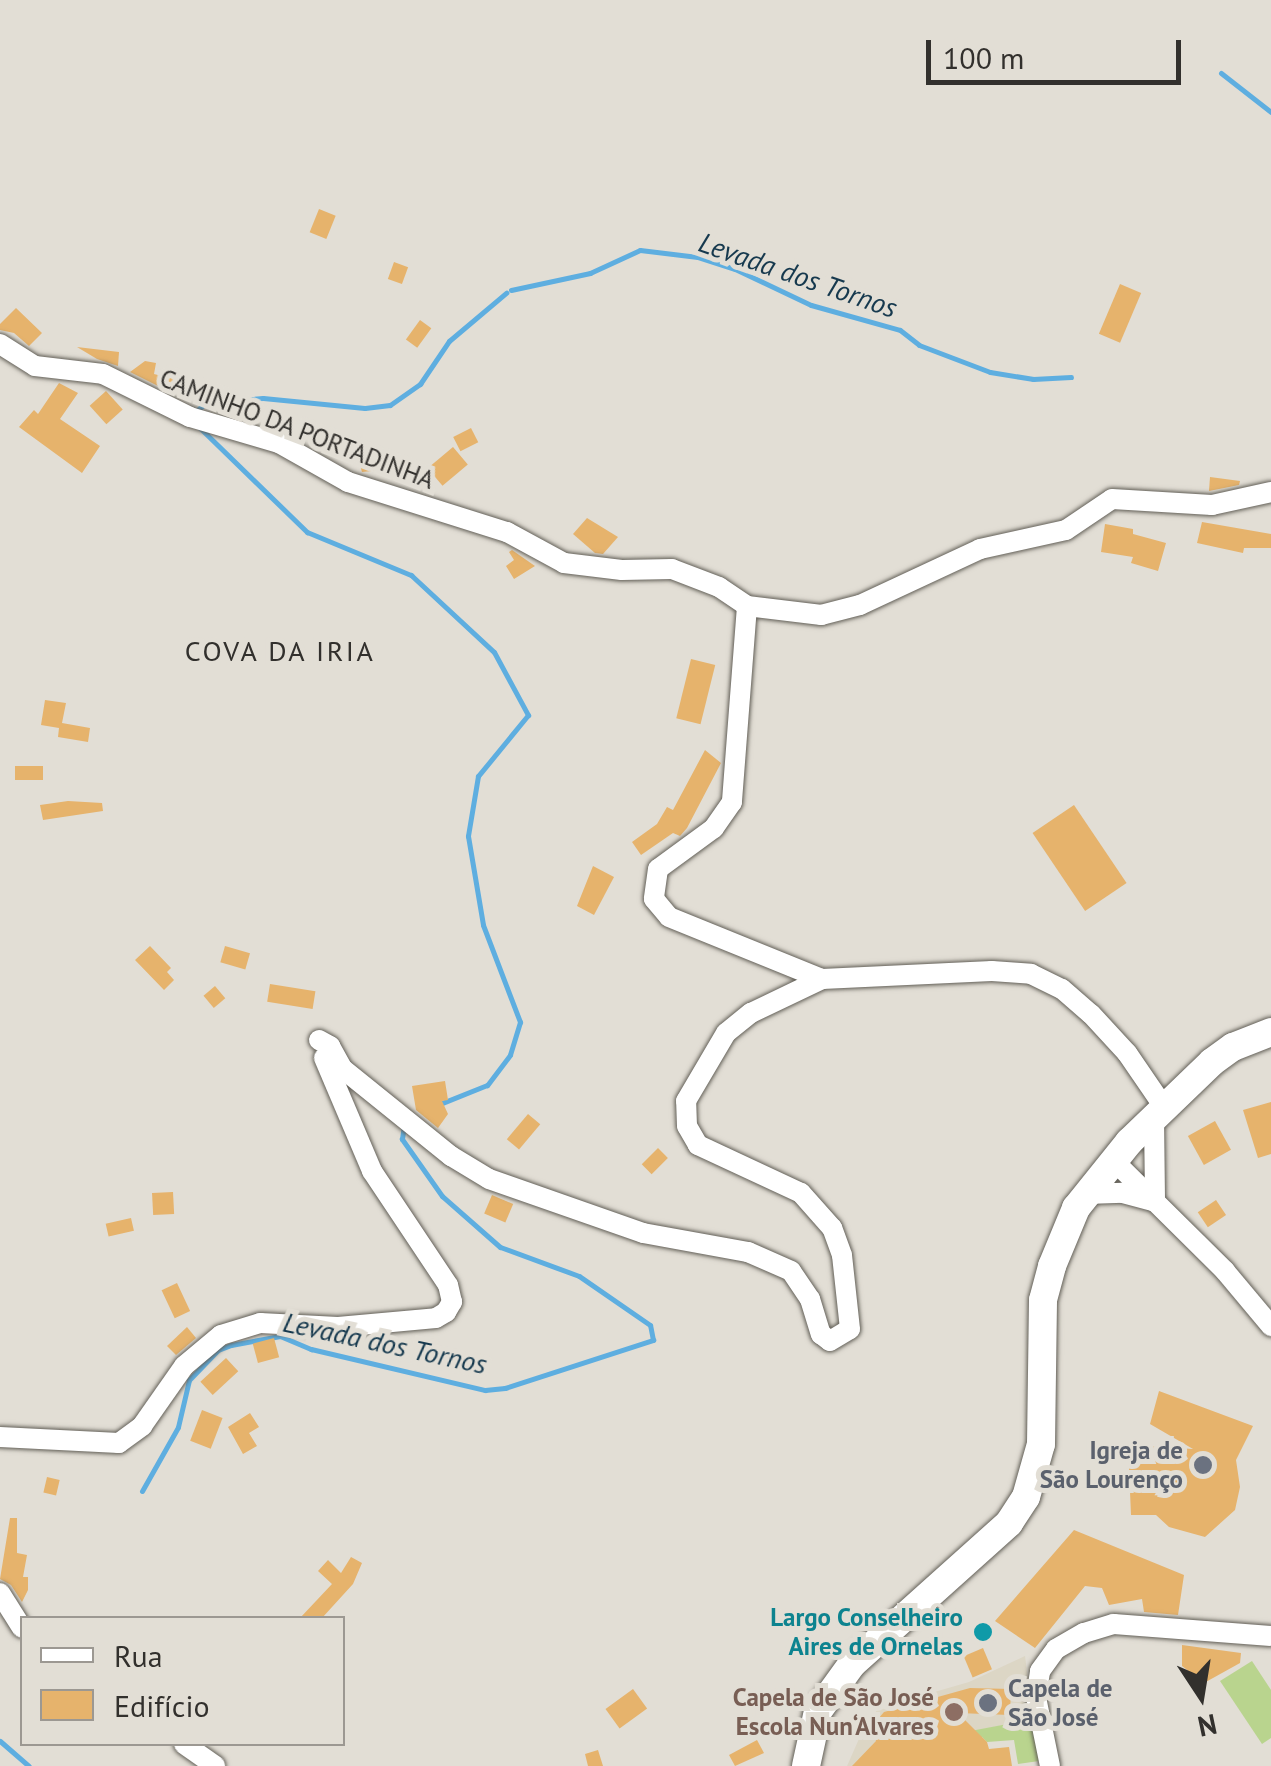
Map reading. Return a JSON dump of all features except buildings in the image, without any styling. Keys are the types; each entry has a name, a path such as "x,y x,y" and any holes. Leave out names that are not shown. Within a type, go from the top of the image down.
{"main road":[{"path":"806,1766 818,1710 834,1686 852,1664 1009,1523 1026,1497 1041,1444 1044,1300 1066,1224 1112,1160 1159,1112 1233,1046 1271,1032"}],"street":[{"name":"CAMINHO DA PORTADINHA","path":"0,344 34,366 103,374 190,418 279,444 348,482 507,532 564,563 622,570 672,570 719,587 747,606"},
{"path":"822,979 669,917 654,899 658,868 714,828 732,802 747,606 839,614 980,549 1066,530 1112,499 1212,505 1271,492"},
{"path":"0,1437 119,1443 142,1426 184,1366 222,1335 260,1322 338,1327 436,1318 446,1312 452,1294 372,1172 328,1064 318,1050 318,1040 330,1046 343,1069 451,1156 490,1179 643,1233 748,1252 790,1271 810,1299 821,1334 830,1342 850,1329 842,1256 832,1228 801,1194 698,1145 687,1126 686,1102 702,1067 726,1033 751,1012 822,979 992,970 1031,974 1062,989 1091,1014 1126,1053 1159,1112 1155,1202"},
{"path":"1112,1160 1225,1271 1271,1326"},
{"path":"1086,1194 1123,1194 1155,1202"},
{"path":"0,1594 20,1625"},
{"path":"1050,1766 1036,1697 1040,1671 1056,1649 1114,1624 1271,1636"},
{"path":"187,1746 215,1766"}],"shaded area":[{"name":"Capela de São José Escola Nun‘Alvares","path":"1025,1656 1033,1719 932,1740 946,1766 847,1766 866,1723 879,1708 969,1682"}],"green space":[{"path":"1252,1661 1271,1690 1271,1738 1262,1744 1220,1681"},
{"path":"1033,1719 1039,1761 1018,1764 1014,1740 987,1742 982,1737 963,1742 960,1733"}],"waterway":[{"name":"Levada dos Tornos","path":"1221,73 1271,112"},
{"name":"Levada dos Tornos","path":"511,290 590,273 640,250 698,257 735,269 811,305 900,330 919,345 990,372 1033,379 1071,377"},
{"name":"Levada dos Tornos","path":"196,411 206,403 263,398 365,408 390,405 420,384 449,341 506,293"},
{"name":"Levada dos Tornos","path":"199,427 307,532 411,575 494,652 528,715 478,776 468,836 483,925 520,1022 510,1055 487,1085 437,1105"},
{"name":"Levada dos Tornos","path":"142,1491 178,1427 189,1380 218,1350 231,1345 280,1336 311,1349 485,1390 505,1388 653,1340 650,1325 579,1276 500,1247 442,1196 402,1139 404,1124"},
{"name":"Levada dos Tornos","path":"0,1741 29,1766"}],"place":[{"name":"Igreja de São Lourenço","path":"1203,1465"},
{"name":"Largo Conselheiro Aires de Ornelas","path":"983,1632"},
{"name":"Capela de São José","path":"988,1703"},
{"name":"Capela de São José Escola Nun‘Alvares","path":"954,1712"}],"district":[{"name":"COVA DA IRIA","path":"280,651"}]}
